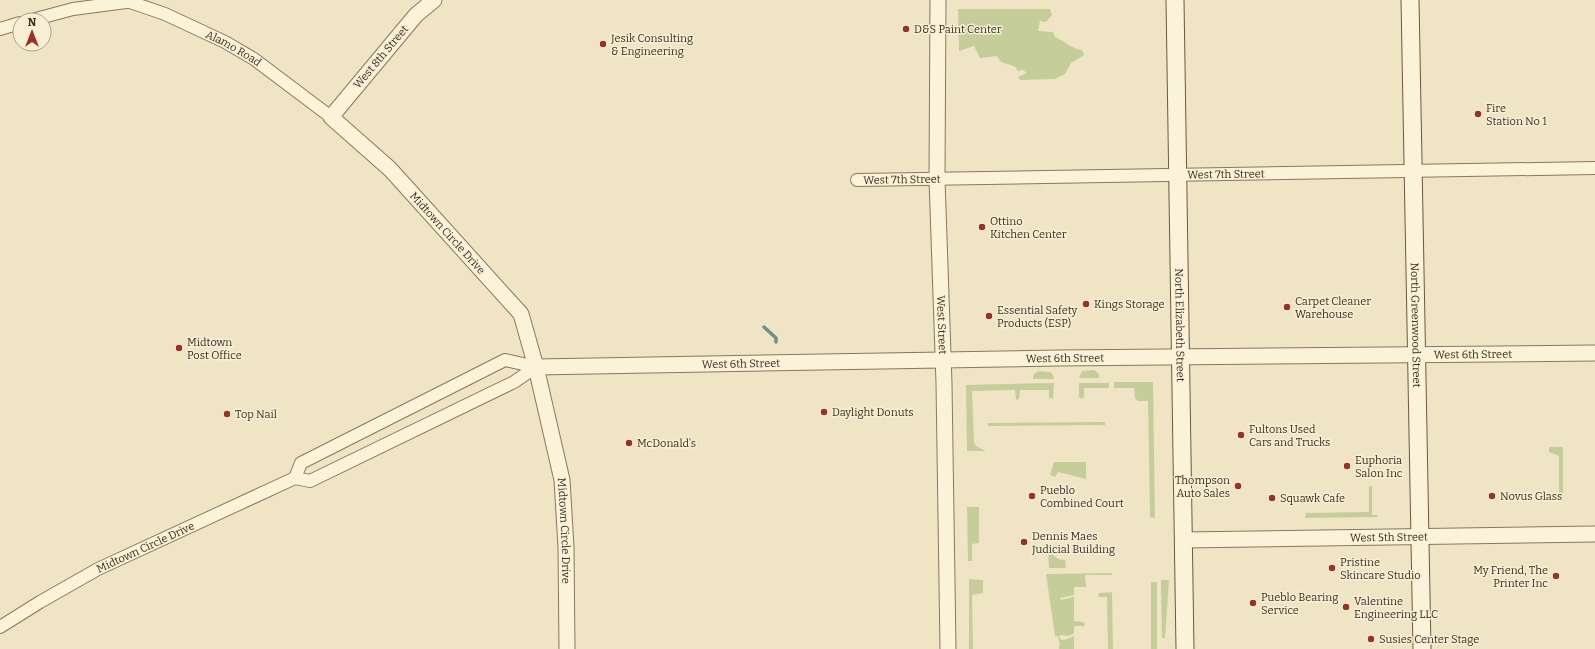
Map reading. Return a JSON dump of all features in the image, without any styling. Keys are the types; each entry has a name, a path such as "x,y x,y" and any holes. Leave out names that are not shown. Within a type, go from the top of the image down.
{"main road":[{"name":"North Elizabeth Street","path":"1175,0 1185,649"},
{"name":"North Greenwood Street","path":"1410,0 1422,649"}],"street":[{"name":"West 8th Street","path":"331,117 416,15 434,0"},
{"name":"West Street","path":"938,0 937,179 943,359 948,649"},
{"name":"Alamo Road","path":"125,1 165,14 225,42 254,59 331,117"},
{"path":"52,14 73,8 125,1"},
{"path":"0,29 12,25"},
{"name":"Midtown Circle Drive","path":"331,117 390,169 521,314 536,366 562,480 566,547 567,649"},
{"name":"West 7th Street","path":"857,180 1595,168"},
{"name":"West 6th Street","path":"536,366 943,359 1595,352"},
{"path":"295,478 301,463 505,360 536,366"},
{"name":"Midtown Circle Drive","path":"0,627 98,569 295,478 310,480 514,382 536,366"},
{"name":"West 5th Street","path":"1184,540 1595,534"}],"green space":[{"path":"958,9 1050,9 1052,15 1046,22 1040,21 1038,31 1053,32 1055,37 1075,48 1082,50 1084,55 1071,63 1065,74 1055,79 1020,80 1018,77 1027,73 1023,70 1017,71 1016,67 1001,62 997,56 980,58 974,46 959,51"},
{"path":"1094,370 1099,374 1099,378 1079,378 1082,371"},
{"path":"1038,371 1050,372 1054,379 1033,379 1033,375"},
{"path":"1114,382 1153,382 1155,518 1150,517 1148,401 1138,401 1135,398 1134,388 1114,388"},
{"path":"1054,383 1053,399 1049,398 1049,390 1020,390 1019,399 1017,400 1015,390 972,391 974,442 976,446 986,451 967,451 966,385"},
{"path":"1079,383 1109,383 1109,388 1084,388 1084,397 1082,399 1079,397"},
{"path":"1105,422 1105,425 988,426 988,423"},
{"path":"1549,447 1563,447 1563,501 1559,501 1559,456 1549,452"},
{"path":"1054,462 1086,462 1086,479 1058,472 1055,477 1050,475"},
{"path":"1369,486 1372,486 1372,515 1378,515 1377,517 1305,518 1306,513 1369,512"},
{"path":"967,507 979,507 979,543 972,544 972,561 968,561"},
{"path":"1048,553 1051,553 1058,559 1065,560 1066,568 1049,568"},
{"path":"1112,573 1112,575 1085,575 1086,587 1074,587 1074,595 1060,598 1061,600 1074,597 1074,621 1083,622 1085,624 1084,626 1074,626 1074,634 1059,636 1061,640 1074,636 1074,649 1059,649 1060,646 1058,636 1055,636 1046,574"},
{"path":"969,579 983,580 983,593 972,595 973,649 969,649"},
{"path":"1161,580 1169,580 1165,638 1162,638"},
{"path":"1151,582 1157,582 1157,649 1151,649"},
{"path":"1112,592 1113,649 1108,649 1107,597 1099,597 1098,594"}],"waterway":[{"path":"764,327 776,338 776,342"}],"place":[{"name":"D&S Paint Center","path":"906,29"},
{"name":"Jesik Consulting & Engineering","path":"603,44"},
{"name":"Fire Station No 1","path":"1478,114"},
{"name":"Ottino Kitchen Center","path":"982,227"},
{"name":"Kings Storage","path":"1086,304"},
{"name":"Carpet Cleaner Warehouse","path":"1287,307"},
{"name":"Essential Safety Products (ESP)","path":"989,316"},
{"name":"Midtown Post Office","path":"179,348"},
{"name":"Daylight Donuts","path":"824,412"},
{"name":"Top Nail","path":"227,414"},
{"name":"Fultons Used Cars and Trucks","path":"1241,435"},
{"name":"McDonald's","path":"629,443"},
{"name":"Euphoria Salon Inc","path":"1347,466"},
{"name":"Thompson Auto Sales","path":"1238,486"},
{"name":"Pueblo Combined Court","path":"1032,496"},
{"name":"Novus Glass","path":"1492,496"},
{"name":"Squawk Cafe","path":"1272,498"},
{"name":"Dennis Maes Judicial Building","path":"1024,542"},
{"name":"Pristine Skincare Studio","path":"1332,568"},
{"name":"My Friend, The Printer Inc","path":"1556,576"},
{"name":"Pueblo Bearing Service","path":"1253,603"},
{"name":"Valentine Engineering LLC","path":"1346,607"},
{"name":"Susies Center Stage","path":"1371,639"}]}
